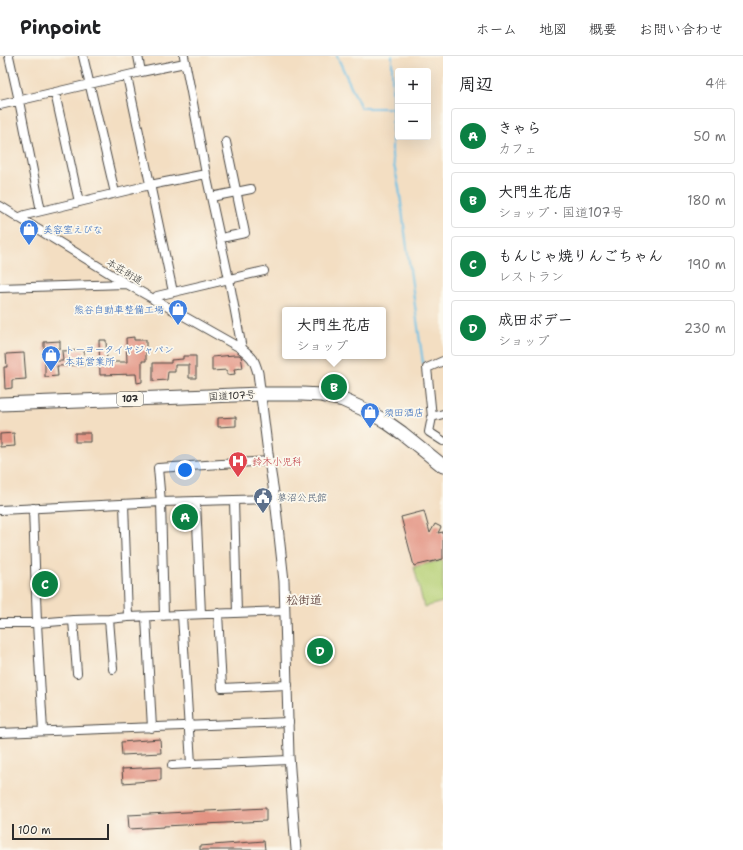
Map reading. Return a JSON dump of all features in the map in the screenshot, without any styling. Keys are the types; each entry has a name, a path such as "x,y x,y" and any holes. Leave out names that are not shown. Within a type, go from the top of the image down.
{"highway":[{"name":"国道107号","path":"0,404 260,394 321,395 343,400 386,421 441,462"}],"street":[{"path":"9,56 42,211"},
{"path":"83,56 115,193"},
{"path":"138,56 142,72"},
{"path":"0,105 127,76 184,60 206,174 221,238 242,349 255,361 258,373 275,499 284,581 289,760 296,850"},
{"path":"127,76 173,292"},
{"path":"55,93 79,202"},
{"path":"221,238 245,233 226,142"},
{"path":"18,218 115,193 206,174"},
{"path":"211,196 251,189"},
{"name":"本荘街道","path":"0,206 154,300 242,349"},
{"path":"154,300 157,296 264,271"},
{"path":"0,288 127,284"},
{"path":"443,361 427,368 432,417 429,432 443,441"},
{"path":"432,417 443,414"},
{"path":"164,616 161,502 158,468 269,461"},
{"path":"0,510 161,502 275,499"},
{"path":"234,500 236,613"},
{"path":"196,501 201,614"},
{"path":"124,504 128,617"},
{"path":"33,508 43,730"},
{"path":"0,623 37,623 128,617 285,611"},
{"path":"218,614 222,688 288,685"},
{"path":"182,615 191,764"},
{"path":"146,617 152,728"},
{"path":"109,619 113,669"},
{"path":"73,620 77,673"},
{"path":"0,733 43,730 152,728 289,722"},
{"path":"172,765 289,760"}],"green space":[{"path":"443,560 443,602 424,607 414,567"}],"building":[{"path":"134,337 134,340 146,340 146,361 142,361 142,382 137,383 136,374 100,375 99,340 106,340 107,362 127,362 126,338"},
{"path":"60,341 60,348 52,349 53,361 63,361 62,351 84,350 85,365 57,366 58,376 45,377 45,362 48,361 47,350 44,351 44,342"},
{"path":"24,353 26,379 12,380 12,388 5,389 4,367 7,367 6,354"},
{"path":"234,355 241,356 243,368 234,369 235,374 227,375 227,370 212,371 212,357"},
{"path":"183,356 196,356 196,378 189,378 189,365 175,365 175,372 168,372 167,380 153,381 153,363 171,363 171,360 183,359"},
{"path":"236,417 236,426 218,427 218,418"},
{"path":"14,433 15,446 0,447 0,434"},
{"path":"75,433 90,433 90,442 75,442"},
{"path":"424,511 430,533 435,524 441,527 438,533 443,532 443,559 414,566 401,517"},
{"path":"160,739 161,753 122,755 121,742"},
{"path":"161,767 161,780 123,783 122,769"},
{"path":"266,808 266,821 129,829 128,815"},
{"path":"264,841 265,850 200,850 200,846"}],"waterway":[{"path":"337,56 361,108 392,108"},
{"path":"392,56 392,156 399,188 423,363"}],"place":[{"name":"美容室えびな","path":"29,246"},
{"name":"熊谷自動車整備工場","path":"178,326"},
{"name":"トーヨータイヤジャパン 本荘営業所","path":"51,372"},
{"name":"大門生花店","path":"334,387"},
{"name":"須田酒店","path":"370,429"},
{"name":"鈴木小児科","path":"238,478"},
{"name":"蓼沼公民館","path":"263,514"},
{"name":"きゃら","path":"185,517"},
{"name":"もんじゃ焼りんごちゃん","path":"45,584"},
{"name":"成田ボデー","path":"320,651"}],"district":[{"name":"松街道","path":"304,600"}]}
